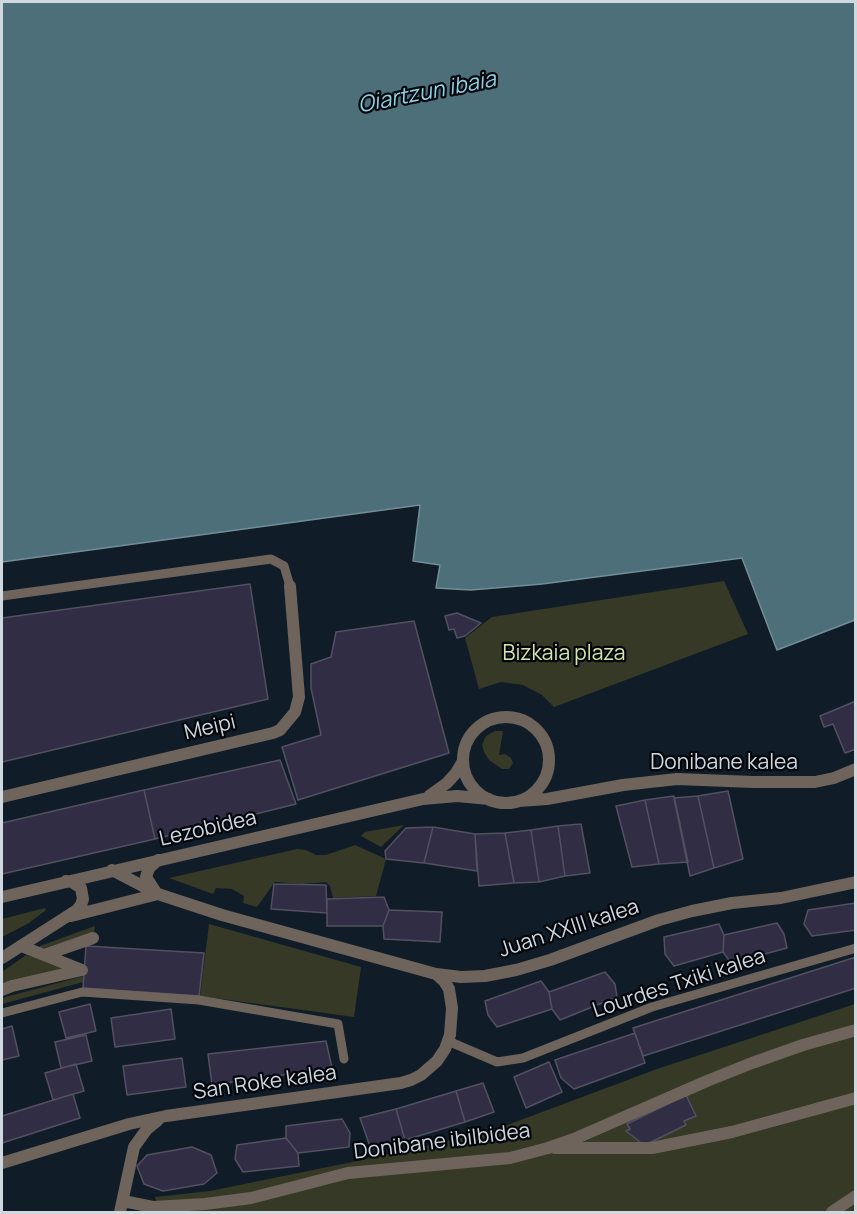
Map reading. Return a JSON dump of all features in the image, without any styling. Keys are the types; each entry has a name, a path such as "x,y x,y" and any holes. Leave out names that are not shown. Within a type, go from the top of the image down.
{"street":[{"name":"Meipi","path":"2,797 280,730 295,712 299,697 290,586"},
{"path":"510,716 531,724 545,740 549,752 546,776 540,787 519,801 509,803 489,799 479,793 465,773 463,761 467,741 472,733 489,720 510,716"},
{"name":"Lezobidea","path":"423,799 447,783 463,761"},
{"name":"Donibane kalea","path":"519,801 547,799 623,785 677,779 815,782 834,778 855,769"},
{"name":"Lezobidea","path":"2,897 423,799 457,796 489,799"},
{"path":"158,860 149,868 146,877 150,886 158,894"},
{"name":"Juan XXIII kalea","path":"112,870 158,894 222,915 436,974 461,977 484,976 516,970 659,920 692,911 732,903 781,898 855,882"},
{"path":"2,958 77,910 83,899 81,888 66,881"},
{"path":"64,918 158,894"},
{"path":"44,955 93,938"},
{"path":"2,990 81,970 21,946"},
{"name":"San Roke kalea","path":"2,1163 129,1124 166,1116 411,1080 430,1069 448,1041 452,1021 449,989 436,974"},
{"name":"Donibane ibilbidea","path":"122,1207 205,1204 251,1198 348,1173 510,1158 548,1148 650,1107 707,1081 803,1045 855,1030"},
{"path":"548,1148 652,1148 732,1131 855,1098"},
{"path":"122,1207 129,1167 138,1139 156,1121 166,1116"},
{"path":"832,1212 855,1196"}],"lane":[{"path":"2,596 271,559 284,566 290,586"},
{"name":"Lourdes Txiki kalea","path":"448,1041 497,1062 523,1058 652,1007 855,948"},
{"path":"2,1013 82,992 199,1000 338,1024 344,1059"}],"green space":[{"name":"Bizkaia plaza","path":"724,581 748,634 554,707 542,695 523,685 501,682 479,689 465,638 492,617"},
{"path":"495,731 503,731 499,755 505,754 511,758 513,763 509,769 502,769 489,760 484,752 482,745 486,736"},
{"path":"404,825 381,847 361,836 365,832"},
{"path":"355,845 386,859 376,896 333,898 330,886 326,882 302,884 275,882 257,907 243,903 244,896 232,889 216,888 213,894 169,878 297,849 316,855 326,855"},
{"path":"45,908 46,910 29,923 2,937 2,919"},
{"path":"209,924 361,967 354,1017 200,996"},
{"path":"95,926 94,932 38,950 40,946"},
{"path":"26,955 74,969 2,987 2,972"},
{"path":"84,976 83,982 2,1004 2,998"},
{"path":"855,1004 855,1212 160,1212 155,1197 210,1191 494,1130 657,1069"}],"water":[{"name":"Oiartzun ibaia","path":"2,2 855,2 855,620 777,650 742,558 542,584 471,590 436,588 440,565 413,561 420,505 2,562"}],"building":[{"path":"250,584 268,699 2,762 2,618"},
{"path":"457,613 481,623 465,636 457,638 454,629 449,630 445,616"},
{"path":"414,621 449,753 298,800 282,747 321,735 311,688 311,664 331,657 336,632"},
{"path":"856,701 856,749 845,753 833,724 824,727 820,716"},
{"path":"280,760 296,804 155,839 144,790"},
{"path":"144,790 155,839 2,874 2,823"},
{"path":"728,791 743,859 714,868 698,796"},
{"path":"674,796 688,862 659,864 645,800"},
{"path":"698,796 714,868 690,876 674,798"},
{"path":"645,800 659,864 632,867 616,806"},
{"path":"581,824 590,873 565,876 558,826"},
{"path":"558,826 565,876 539,882 531,830"},
{"path":"433,827 475,834 477,871 424,863"},
{"path":"433,827 424,863 386,859 385,851 406,828"},
{"path":"531,830 539,882 514,883 505,833"},
{"path":"505,833 514,883 479,886 475,834"},
{"path":"274,884 326,885 327,913 271,909"},
{"path":"384,897 389,910 383,926 327,926 327,899"},
{"path":"856,903 856,930 812,936 804,924 808,910"},
{"path":"389,910 442,912 440,942 384,939 383,926"},
{"path":"777,923 784,934 787,948 731,963 723,952 724,935"},
{"path":"719,924 724,935 723,952 674,966 665,954 664,937"},
{"path":"86,946 204,953 199,996 83,988"},
{"path":"856,957 856,988 643,1056 633,1028"},
{"path":"605,972 615,984 617,997 560,1020 552,1009 549,992"},
{"path":"541,981 549,992 552,1009 497,1027 488,1015 485,1001"},
{"path":"90,1004 96,1031 66,1038 59,1012"},
{"path":"171,1009 175,1039 115,1047 111,1018"},
{"path":"12,1026 19,1056 2,1060 2,1029"},
{"path":"635,1033 645,1063 574,1089 561,1078 555,1060"},
{"path":"86,1035 92,1061 61,1068 55,1042"},
{"path":"326,1041 332,1068 212,1085 208,1054"},
{"path":"182,1058 186,1087 127,1095 123,1066"},
{"path":"549,1062 562,1092 526,1108 514,1077"},
{"path":"76,1064 84,1091 53,1100 45,1073"},
{"path":"483,1083 494,1112 465,1122 456,1091"},
{"path":"456,1091 465,1122 405,1140 396,1109"},
{"path":"73,1094 80,1118 2,1143 2,1116"},
{"path":"686,1095 696,1116 684,1121 686,1125 643,1146 626,1131 630,1129 627,1124"},
{"path":"396,1109 405,1140 371,1149 360,1118"},
{"path":"342,1119 350,1133 349,1147 298,1153 286,1138 286,1126"},
{"path":"286,1138 298,1153 299,1166 243,1172 235,1159 237,1145"},
{"path":"192,1147 211,1155 217,1173 204,1184 163,1191 144,1184 137,1166 147,1155"}]}
